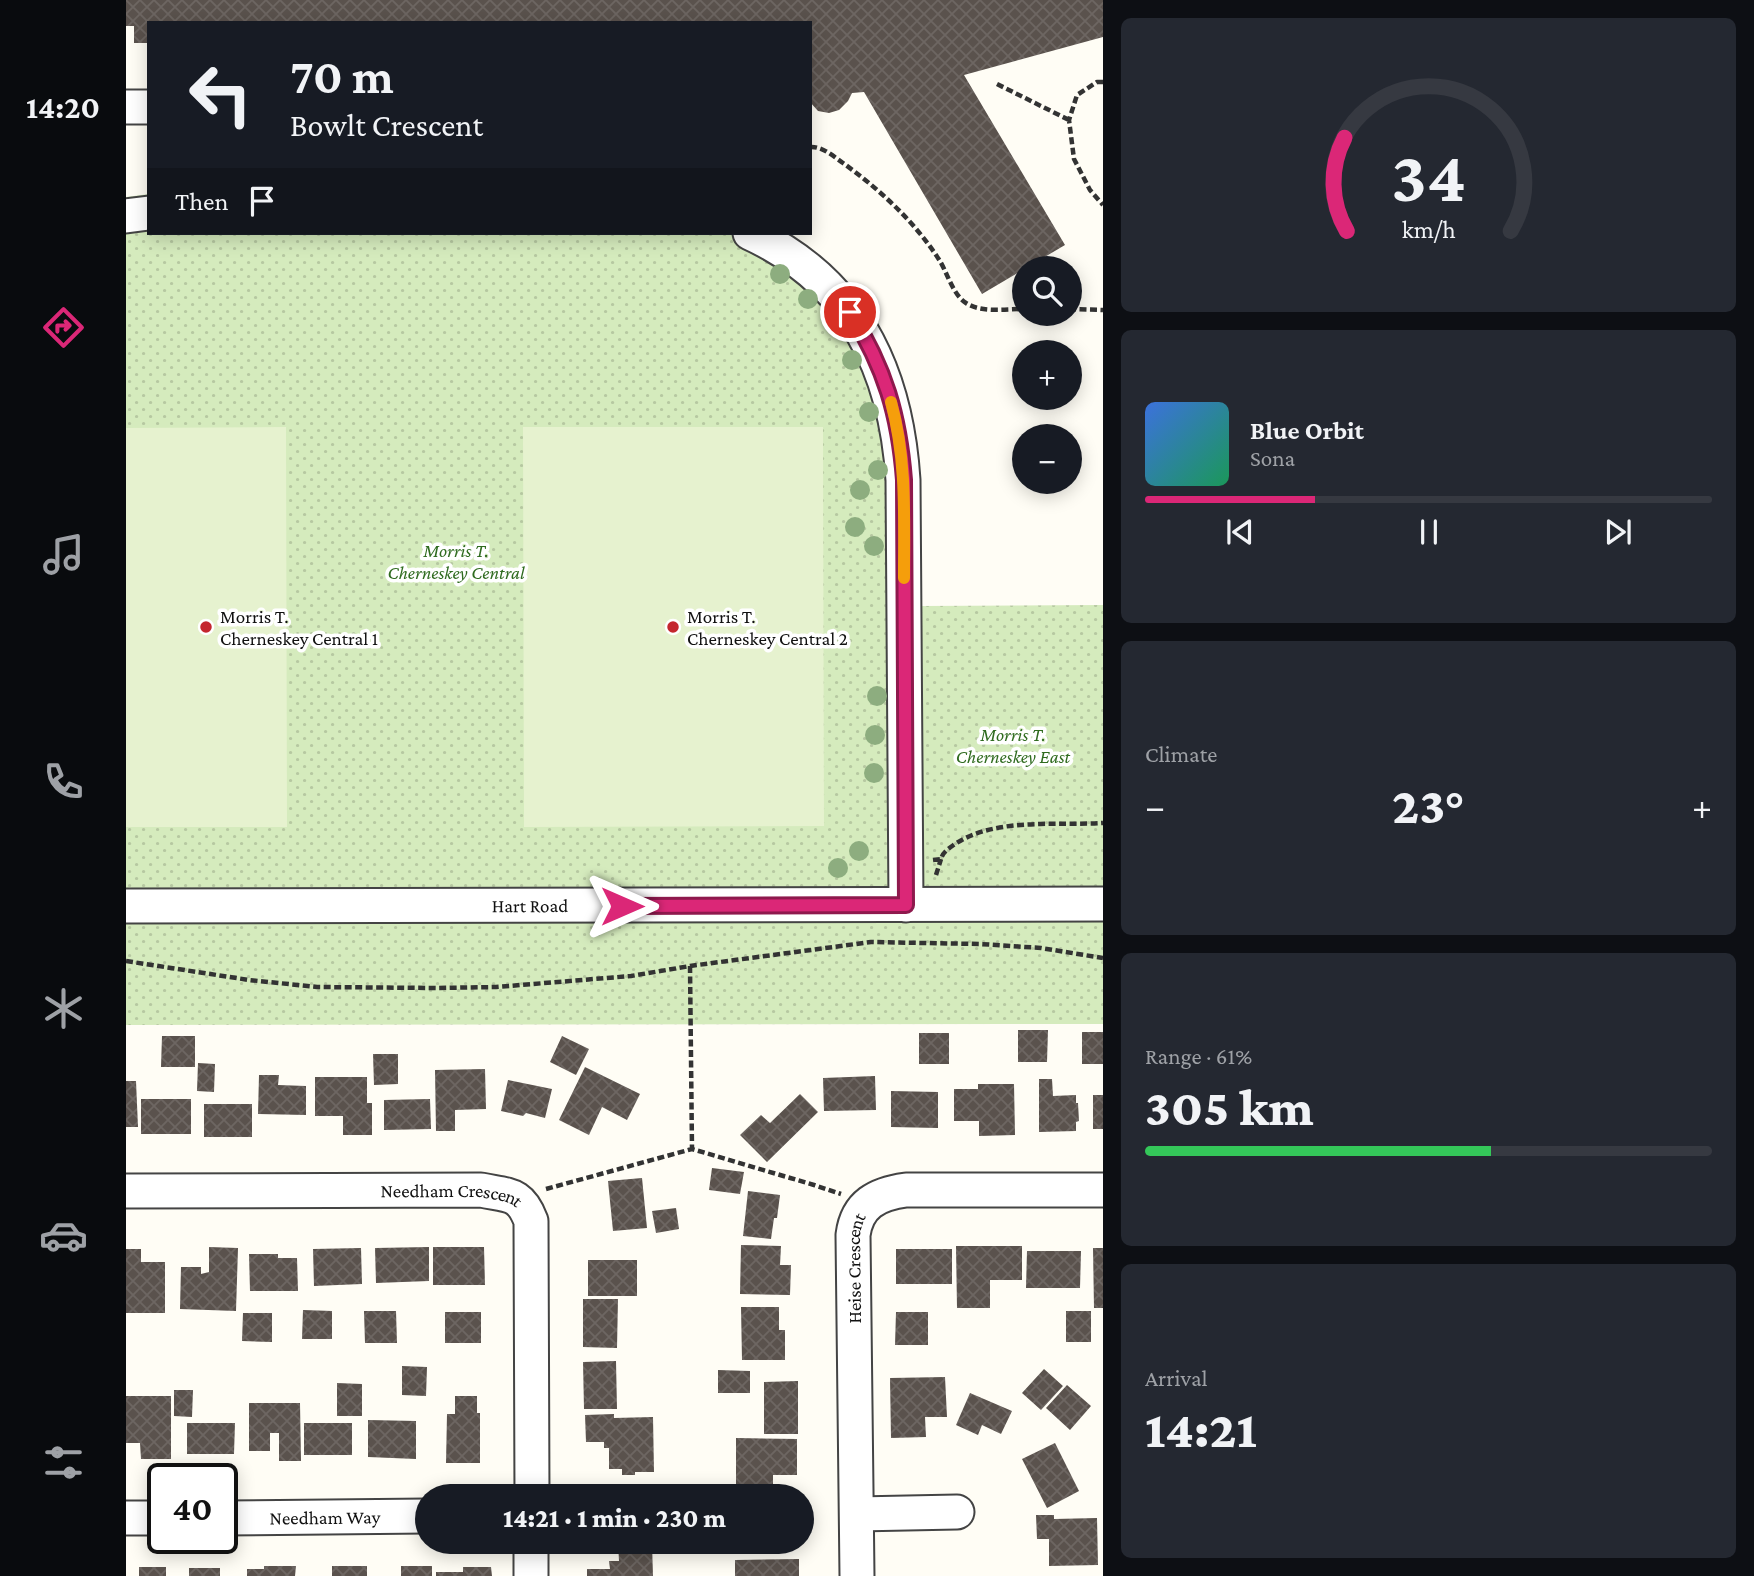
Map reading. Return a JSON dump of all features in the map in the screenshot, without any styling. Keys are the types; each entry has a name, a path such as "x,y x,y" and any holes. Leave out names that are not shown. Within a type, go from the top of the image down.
{"street":[{"path":"126,107 147,107"},
{"path":"126,216 147,213"},
{"path":"754,235 785,251 810,269 850,312 878,363 895,417 904,480 906,905"},
{"name":"Hart Road","path":"126,906 1103,904"},
{"name":"Needham Crescent","path":"126,1191 481,1190 515,1197 525,1206 531,1221 532,1484"},
{"name":"Heise Crescent","path":"857,1576 853,1235 861,1210 886,1193 906,1190 1103,1190"},
{"path":"857,1514 957,1512"},
{"name":"Needham Way","path":"238,1518 415,1516"},
{"path":"126,1518 147,1518"},
{"path":"531,1554 531,1576"}],"path":[{"path":"1103,82 1097,82 1077,95 1069,120 1073,159 1090,190 1103,205"},
{"path":"997,84 1069,120"},
{"path":"812,146 817,146 854,172 914,226 939,258 964,302 977,309 1012,309"},
{"path":"1082,309 1103,310"},
{"path":"906,862 941,859 944,852 959,842 1003,827 1103,823"},
{"path":"126,961 317,987 496,988 631,976 871,942 1041,948 1103,958"},
{"path":"690,966 692,1149"},
{"path":"567,1183 692,1149 814,1185"}],"green space":[{"name":"Morris T. Cherneskey Central","path":"147,194 147,235 787,235 829,266 849,285 866,307 886,340 900,376 916,451 921,606 1103,605 1103,1024 126,1025 126,197"},
{"name":"Morris T. Cherneskey Central 1","path":"286,427 287,827 126,827 126,428"},
{"name":"Morris T. Cherneskey Central 2","path":"523,427 823,427 824,826 524,827"}],"building":[{"path":"126,0 1103,0 1103,37 964,75 1065,245 1046,256 1012,256 1012,276 982,294 864,92 852,93 839,110 829,113 818,111 812,104 812,21 147,21 147,43 134,43 134,26 126,26"},
{"path":"1018,1030 1048,1030 1047,1062 1018,1062"},
{"path":"1082,1032 1103,1032 1103,1064 1082,1064"},
{"path":"919,1033 949,1033 949,1064 919,1064"},
{"path":"162,1036 195,1036 195,1067 161,1067"},
{"path":"562,1036 589,1049 576,1075 550,1062"},
{"path":"373,1054 398,1054 398,1084 374,1085"},
{"path":"198,1063 215,1064 214,1092 197,1091"},
{"path":"585,1067 640,1094 627,1120 602,1107 589,1135 559,1120"},
{"path":"485,1069 486,1109 455,1110 455,1131 436,1131 435,1070"},
{"path":"259,1075 279,1075 278,1085 306,1086 306,1115 258,1114"},
{"path":"875,1076 876,1110 824,1111 823,1078"},
{"path":"315,1077 367,1077 367,1103 372,1103 372,1135 343,1135 343,1116 315,1116"},
{"path":"1039,1079 1052,1079 1053,1096 1076,1095 1079,1121 1076,1122 1076,1131 1039,1132"},
{"path":"508,1080 552,1089 545,1118 501,1111"},
{"path":"126,1081 136,1081 138,1127 126,1127"},
{"path":"978,1084 1014,1084 1015,1135 979,1136 979,1121 954,1121 954,1089 978,1089"},
{"path":"891,1091 938,1092 938,1128 891,1127"},
{"path":"800,1094 818,1112 767,1162 740,1135 761,1115 770,1123"},
{"path":"1093,1095 1103,1095 1103,1129 1093,1129"},
{"path":"141,1099 191,1099 191,1134 141,1134"},
{"path":"430,1099 431,1129 384,1130 384,1100"},
{"path":"204,1104 252,1104 252,1137 204,1137"},
{"path":"712,1168 744,1172 740,1194 709,1190"},
{"path":"642,1178 647,1228 613,1231 608,1181"},
{"path":"748,1191 780,1195 771,1239 743,1236"},
{"path":"676,1208 679,1229 656,1233 652,1211"},
{"path":"741,1245 781,1246 780,1265 791,1265 790,1295 740,1294"},
{"path":"956,1246 1022,1246 1022,1280 990,1280 990,1308 957,1308"},
{"path":"209,1247 238,1248 236,1311 180,1309 181,1267 201,1267 201,1274 209,1272"},
{"path":"429,1247 429,1281 376,1283 375,1248"},
{"path":"433,1247 484,1247 485,1285 433,1285"},
{"path":"361,1248 362,1284 314,1286 313,1249"},
{"path":"1093,1248 1103,1248 1103,1308 1094,1308"},
{"path":"126,1249 141,1249 141,1262 165,1262 165,1313 126,1313"},
{"path":"896,1249 952,1249 952,1284 896,1284"},
{"path":"1027,1251 1081,1251 1080,1288 1026,1288"},
{"path":"249,1254 278,1254 278,1258 297,1258 298,1291 250,1291"},
{"path":"588,1260 637,1260 637,1296 588,1296"},
{"path":"583,1299 618,1299 617,1348 583,1347"},
{"path":"741,1307 779,1307 779,1330 785,1330 785,1360 742,1360"},
{"path":"303,1310 332,1311 332,1339 302,1339"},
{"path":"364,1311 396,1311 397,1343 365,1343"},
{"path":"1066,1311 1091,1311 1091,1342 1066,1342"},
{"path":"445,1312 481,1312 481,1343 445,1343"},
{"path":"896,1312 928,1312 928,1345 895,1345"},
{"path":"243,1313 272,1313 272,1342 242,1341"},
{"path":"616,1361 617,1409 584,1409 583,1362"},
{"path":"402,1366 427,1367 426,1396 402,1395"},
{"path":"1044,1369 1063,1386 1041,1410 1022,1393"},
{"path":"718,1370 750,1371 750,1393 718,1393"},
{"path":"945,1377 947,1417 925,1417 926,1437 891,1438 890,1378"},
{"path":"798,1381 798,1434 764,1434 764,1382"},
{"path":"337,1383 362,1384 362,1416 337,1416"},
{"path":"1067,1385 1091,1406 1070,1430 1046,1408"},
{"path":"174,1390 193,1390 192,1417 174,1416"},
{"path":"970,1393 1012,1411 1001,1434 982,1425 978,1435 956,1425"},
{"path":"126,1396 171,1396 171,1459 141,1459 140,1443 126,1443"},
{"path":"455,1396 477,1396 477,1413 480,1413 480,1463 446,1463 447,1414 455,1414"},
{"path":"249,1403 300,1403 301,1461 279,1461 279,1433 270,1433 270,1451 249,1451"},
{"path":"614,1414 614,1418 653,1417 654,1472 622,1475 622,1469 609,1469 609,1448 604,1448 604,1442 586,1442 585,1415"},
{"path":"368,1420 416,1421 416,1459 368,1457"},
{"path":"187,1423 235,1423 234,1454 187,1454"},
{"path":"304,1423 352,1423 352,1455 304,1455"},
{"path":"736,1438 797,1439 797,1475 773,1475 773,1484 736,1484"},
{"path":"1055,1443 1079,1491 1047,1508 1022,1459"},
{"path":"1036,1515 1054,1515 1054,1519 1097,1518 1098,1565 1049,1566 1049,1539 1037,1539"},
{"path":"619,1554 652,1554 653,1576 587,1576 587,1569 610,1569 609,1561 619,1561"},
{"path":"799,1559 799,1576 735,1576 735,1560"},
{"path":"264,1566 296,1566 295,1576 247,1576 247,1569 264,1569"},
{"path":"332,1566 367,1566 367,1576 332,1576"},
{"path":"401,1566 432,1566 432,1576 401,1576"},
{"path":"139,1567 166,1567 166,1576 139,1576"},
{"path":"463,1567 491,1567 492,1576 436,1576 436,1572 463,1572"},
{"path":"189,1568 220,1568 220,1576 189,1576"}],"slow traffic":[{"path":"891,402 901,446 904,480 904,578"}],"place":[{"name":"Morris T. Cherneskey Central 1","path":"206,627"},
{"name":"Morris T. Cherneskey Central 2","path":"673,627"}],"route":[{"path":"622,906 906,905 904,480 901,446 888,390 878,363 850,312"}],"park label":[{"name":"Morris T. Cherneskey East","path":"1013,745"}]}
